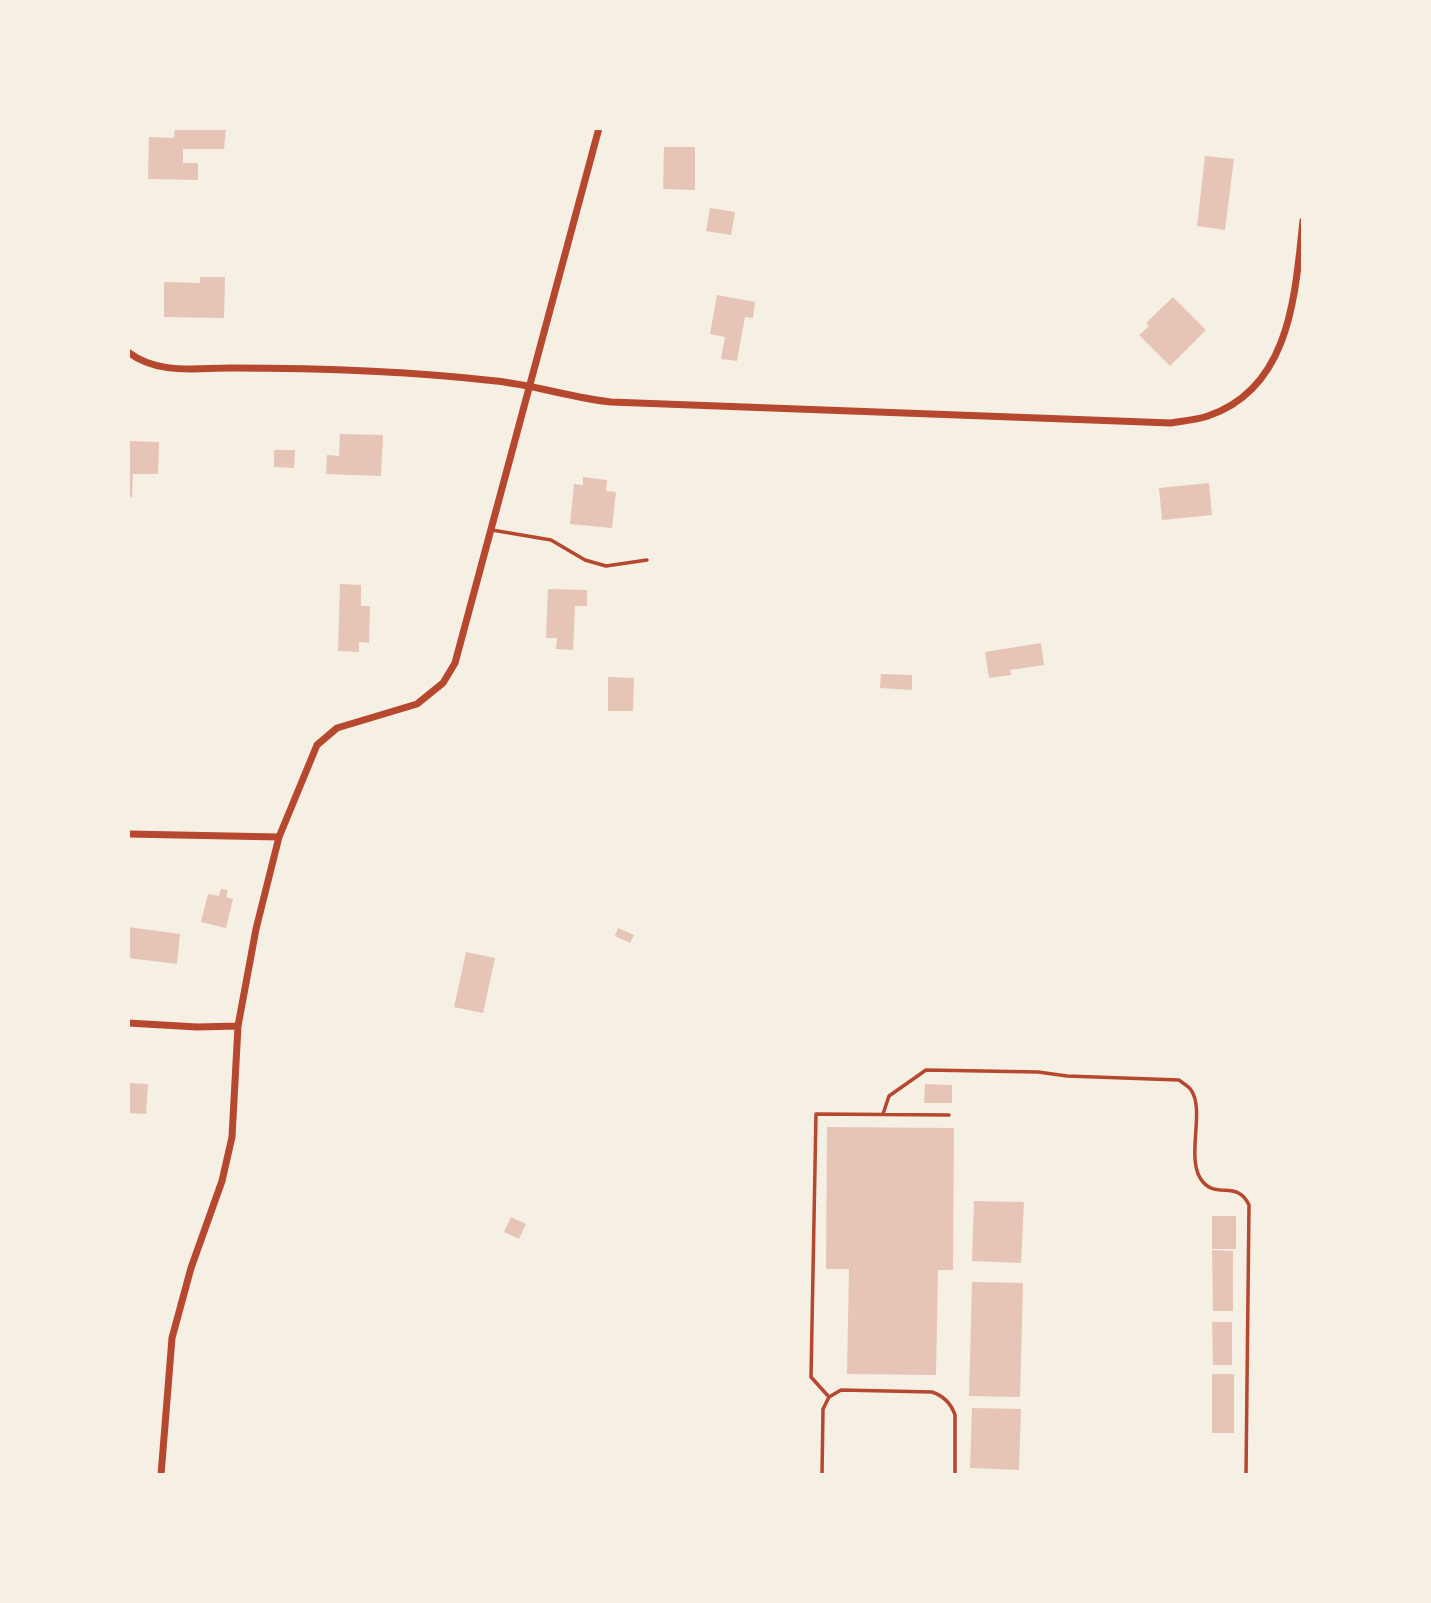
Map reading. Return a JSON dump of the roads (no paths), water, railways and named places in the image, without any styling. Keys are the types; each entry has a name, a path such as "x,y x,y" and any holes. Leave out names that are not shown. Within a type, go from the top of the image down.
{"street":[{"path":"161,1475 172,1338 191,1268 222,1181 232,1137 238,1026 256,929 279,836 317,745 337,728 417,704 443,683 455,663 599,128"},
{"path":"128,352 171,370 374,372 497,381 611,402 1171,423 1209,416 1238,399 1258,381 1272,363 1287,330 1294,300 1303,221"},
{"path":"128,834 279,836"},
{"path":"128,1023 197,1027 238,1026"}],"lane":[{"path":"492,530 551,540 585,561 606,566 647,560"},
{"path":"883,1114 889,1096 926,1070 1038,1072 1067,1076 1179,1080 1191,1090 1195,1100 1195,1162 1202,1181 1214,1190 1236,1191 1244,1195 1249,1205 1246,1475"},
{"path":"829,1397 811,1377 816,1114 949,1115"},
{"path":"822,1475 823,1409 829,1397 841,1390 932,1392 947,1400 955,1415 954,1475"}]}
